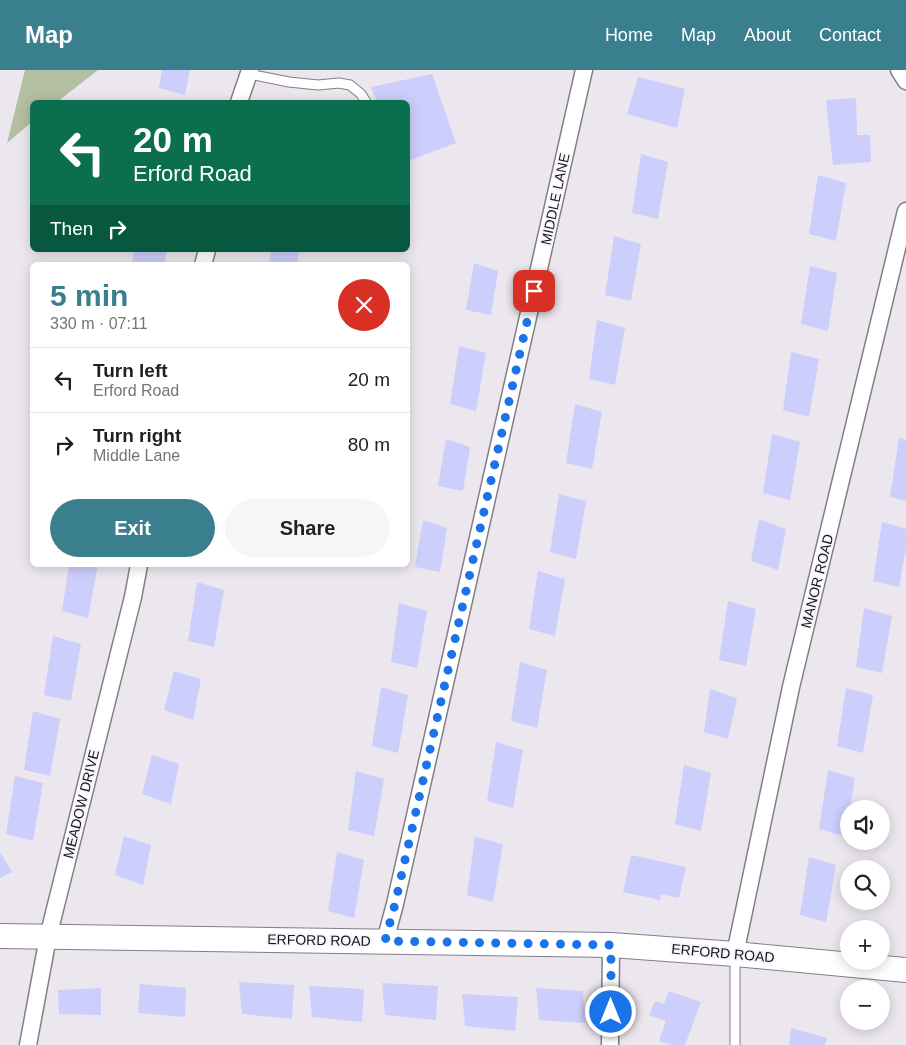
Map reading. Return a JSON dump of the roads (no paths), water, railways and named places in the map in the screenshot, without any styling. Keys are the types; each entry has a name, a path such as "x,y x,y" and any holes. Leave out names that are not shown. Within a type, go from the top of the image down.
{"street":[{"name":"MIDDLE LANE","path":"385,941 400,884 584,70"},
{"path":"899,70 906,81"},
{"path":"240,100 250,72"},
{"name":"MANOR ROAD","path":"735,954 791,687 906,211"},
{"name":"MEADOW DRIVE","path":"28,1045 48,937 139,567"},
{"name":"ERFORD ROAD","path":"0,936 611,945 735,954 906,970"},
{"path":"610,1045 611,945"}],"lane":[{"path":"250,72 289,82 318,85 339,83 350,85 364,100"},
{"path":"735,954 735,1045"}]}
